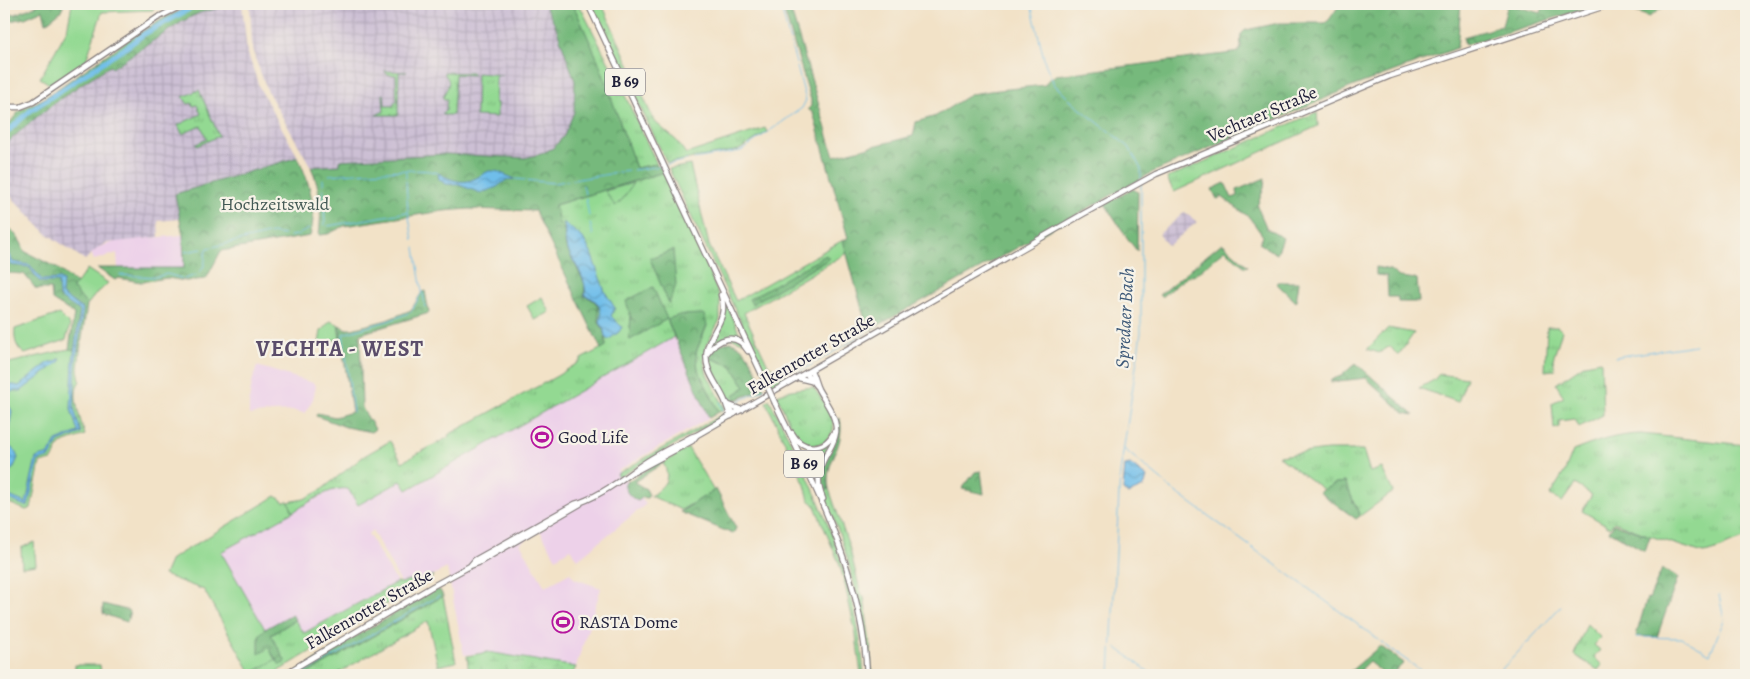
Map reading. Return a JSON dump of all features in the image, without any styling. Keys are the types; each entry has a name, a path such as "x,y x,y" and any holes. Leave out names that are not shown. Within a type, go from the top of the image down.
{"main road":[{"path":"4,107 26,106 157,18 185,4"},
{"name":"B 69","path":"588,4 828,517 842,552 856,601 864,643 866,675"},
{"name":"Vechtaer Straße","path":"944,294 1146,179 1390,76 1611,4"},
{"path":"712,270 712,275 722,296 724,307 721,320 709,344 706,355 709,372 732,415"},
{"name":"Falkenrotter Straße","path":"283,675 944,294"},
{"path":"706,355 712,346 720,340 730,339 738,341 747,349 757,370 762,374"},
{"path":"809,372 812,381 817,387"},
{"path":"809,372 832,412 835,424 835,438 818,475 820,490 828,510 828,517"},
{"path":"798,378 812,381"},
{"path":"725,400 729,405 732,415"},
{"path":"729,405 742,410"},
{"path":"779,411 783,414 798,441 808,447 820,446 829,441 834,432 835,424"}],"shaded area":[{"path":"242,4 247,51 260,89 298,157 175,194 180,219 158,221 159,237 108,243 99,247 85,260 47,234 4,189 4,146 29,122 59,99 183,21 199,13"},
{"path":"250,4 544,4 556,27 575,81 574,112 564,136 553,148 541,154 525,158 445,154 340,160 340,165 311,167 268,92 255,58 252,42"},
{"path":"1185,212 1197,222 1168,246 1159,234"},
{"path":"183,235 184,269 118,268 117,253 94,260 91,253 99,247 118,241"},
{"path":"674,337 709,418 618,471 646,504 578,559 570,549 556,558 540,531 520,543 545,587 570,573 575,579 601,588 576,667 488,652 464,655 447,568 418,583 409,580 401,583 372,530 368,534 397,582 303,633 292,614 265,629 221,552 328,492 341,487 348,489 358,505 401,481 408,490"},
{"path":"257,366 313,383 316,386 313,399 305,413 294,411 249,415 252,382"}],"green space":[{"path":"40,4 64,4 60,12 46,23 43,10 25,18 4,22 4,15 16,14"},
{"path":"72,4 155,4 153,10 102,12 86,61 51,85 40,78 67,30"},
{"path":"195,4 236,4 199,13 183,21 112,68 110,66 68,93 4,146 4,130 20,110 43,99 129,39 166,17"},
{"path":"544,4 573,4 598,60 636,168 657,164 664,172 555,205 559,223 564,230 566,247 585,284 584,296 593,300 597,306 599,322 604,331 606,346 601,349 535,211 469,209 443,211 344,226 328,234 319,235 320,200 311,167 340,165 340,160 445,154 525,158 541,154 553,148 564,136 574,112 575,81 556,27"},
{"path":"573,4 579,4 657,164 636,168"},
{"path":"591,4 602,4 654,121 677,141 686,154 765,128 767,132 739,150 667,163"},
{"path":"782,4 789,4 834,156 913,136 916,122 936,116 971,94 1045,85 1048,80 1056,75 1238,52 1241,48 1241,36 1246,30 1279,23 1325,23 1340,4 1461,4 1457,48 1354,86 1153,172 868,331 843,240 848,238 813,113 808,109 811,106 811,100"},
{"path":"1508,4 1541,13 1544,4 1601,4 1465,45 1463,37 1502,26"},
{"path":"1622,4 1664,4 1665,6 1649,17 1621,6"},
{"path":"385,71 407,72 399,72 398,115 376,115 384,112 383,94 385,106 394,106 394,102 397,102 396,75 387,74"},
{"path":"444,72 472,73 473,75 455,74 453,115 443,115 443,112 446,111 447,99 443,99 443,96 449,82"},
{"path":"477,73 502,75 496,76 495,103 497,103 497,117 476,116"},
{"path":"199,90 219,136 197,146 196,144 207,139 201,126 182,134 178,125 201,114 197,105 188,104 183,97"},
{"path":"1317,112 1318,126 1174,192 1167,178"},
{"name":"Hochzeitswald","path":"298,157 306,176 313,206 310,236 221,251 206,279 186,281 167,278 141,282 118,278 115,280 97,268 184,268 183,235 175,194"},
{"path":"690,165 709,245 736,301 843,240 847,253 744,313 768,365 783,371 787,375 772,385 669,169"},
{"path":"664,172 693,233 720,298 720,320 707,344 704,361 707,374 725,408 719,412 698,370 696,352 707,326 667,319 674,337 407,490 401,481 358,505 348,489 334,490 293,512 288,502 304,499 321,490 364,456 390,441 402,462 557,376 581,361 581,359 606,346 604,331 599,322 598,306 593,300 584,296 585,284 566,247 564,230 559,223 555,205","holes":["631,318 667,319 629,338"]},
{"path":"1265,178 1264,188 1257,206 1267,229 1283,238 1277,254 1259,243 1263,236 1249,217 1222,197 1217,199 1212,189 1225,183 1232,198 1238,196 1237,190"},
{"path":"633,183 622,200 615,206 605,191"},
{"path":"1133,189 1138,192 1137,251 1105,204"},
{"path":"4,223 19,239 24,251 57,268 77,284 72,287 87,305 80,351 69,349 74,314 52,300 51,289 36,289 24,274 6,273 4,269"},
{"path":"1222,243 1248,266 1245,267 1225,250 1195,275 1188,276 1161,297 1159,295"},
{"path":"673,250 676,285 669,304 650,259"},
{"path":"826,255 829,259 752,304 749,299"},
{"path":"1376,267 1390,270 1399,277 1417,279 1419,302 1398,302 1398,297 1388,297 1387,276 1376,275"},
{"path":"87,269 108,283 99,290 87,305 72,287"},
{"path":"1299,282 1296,302 1276,283"},
{"path":"653,287 667,319 630,340 631,318 626,301"},
{"path":"425,291 429,313 360,334 362,408 375,429 371,432 346,427 316,416 317,413 335,417 352,412 339,325 352,329 387,320 411,310 422,292"},
{"path":"542,297 550,312 535,320 527,306"},
{"path":"725,300 743,342 725,338 709,347 724,320"},
{"path":"59,314 70,325 66,340 25,354 15,340 15,329"},
{"path":"704,314 707,325 696,352 698,370 719,412 709,418 667,319 680,315"},
{"path":"330,321 338,324 340,339 319,343 321,331"},
{"path":"1547,327 1558,327 1562,331 1553,359 1555,370 1545,371"},
{"path":"1388,328 1414,333 1398,356 1390,346 1379,353 1367,349"},
{"path":"732,342 748,355 764,389 735,400 734,395 745,387 732,366 708,357 718,346"},
{"path":"69,349 80,351 78,369 80,381 77,386 76,400 85,435 60,444 52,460 40,463 31,508 26,510 4,501 5,364"},
{"path":"708,357 732,366 745,387 734,395 735,400 730,404 715,382"},
{"path":"1601,361 1603,415 1579,427 1575,419 1559,421 1559,427 1554,429 1552,403 1564,397 1556,384 1585,364"},
{"path":"1356,363 1414,415 1404,413 1366,378 1331,382 1331,380 1341,376"},
{"path":"1439,374 1467,378 1458,402 1419,388 1434,380"},
{"path":"813,387 824,401 830,413 833,430 824,443 808,446 793,429 777,395 791,390"},
{"path":"769,399 802,465 831,532 853,602 860,638 864,675 861,675 856,635 839,563 814,504 809,500 805,485 766,402"},
{"path":"723,414 724,416 619,477 617,474"},
{"path":"840,418 840,438 829,470 829,489 822,491 823,468 836,439 837,420"},
{"path":"1641,434 1746,445 1746,539 1714,551 1703,553 1614,522 1610,527 1582,511 1592,495 1575,484 1562,502 1550,495 1565,471 1573,451 1606,439"},
{"path":"830,443 821,459 815,481 799,445 803,448 814,450"},
{"path":"688,448 714,491 681,510 651,496 660,489 667,478 663,463"},
{"path":"1328,450 1363,450 1370,472 1382,468 1393,492 1360,516 1345,482 1336,483 1324,490 1278,456"},
{"path":"662,460 663,463 634,482 646,489 649,495 647,498 643,497 638,501 628,494 625,483"},
{"path":"981,471 984,494 962,489 975,472"},
{"path":"1345,482 1360,516 1356,519 1319,492 1336,483"},
{"path":"716,489 736,528 733,534 680,512"},
{"path":"829,489 849,546 861,594 864,597 872,675 869,675 863,624 852,575 840,535 822,491"},
{"path":"276,496 284,502 288,501 293,512 221,552 265,629 259,635 259,654 269,648 275,660 251,673 204,590 164,575 171,559"},
{"path":"1614,524 1650,536 1645,551 1609,531"},
{"path":"34,542 36,565 22,567 21,548"},
{"path":"1662,569 1678,577 1657,637 1636,636 1647,598 1649,599"},
{"path":"433,575 430,581 373,611 359,622 272,675 250,674 271,635 295,620 304,633 397,582 402,583 409,580 418,583"},
{"path":"434,590 440,590 443,596 305,675 291,675"},
{"path":"443,596 456,662 438,666 428,621 335,675 305,675"},
{"path":"103,604 130,611 127,622 103,614"},
{"path":"292,614 295,620 271,635 286,662 280,665 269,649 259,654 259,635 265,629"},
{"path":"1587,624 1601,638 1594,645 1600,650 1594,657 1602,665 1598,670 1574,655"},
{"path":"1380,646 1404,663 1391,675 1385,675 1369,662 1355,675 1346,675"},
{"path":"488,652 576,667 572,675 469,675 467,656"},
{"path":"75,665 100,665 101,675 72,675"}],"water":[{"path":"489,171 496,171 515,179 506,180 497,187 481,193 459,185 445,184 439,179 438,173 451,179 469,181"},
{"path":"563,222 583,238 591,253 605,292 615,308 611,316 622,327 619,332 608,340 600,323 601,314 598,305 593,299 585,296 582,276 566,245"},
{"path":"4,243 13,262 30,265 42,280 60,279 63,281 62,295 83,309 76,360 74,408 81,433 58,442 50,457 38,461 28,506 4,497 4,494 26,503 36,458 49,454 56,441 78,432 71,409 73,360 80,311 59,297 58,282 40,282 29,267 11,265 4,250"},
{"path":"61,359 59,362 21,391 12,391 6,400 12,411 7,444 15,451 18,458 13,469 4,473 4,424 6,411 3,401 7,387 9,384 19,386 49,362 55,362"},
{"path":"1130,464 1147,477 1144,487 1128,494 1123,490 1125,465"}],"waterway":[{"path":"4,135 30,111 144,34 202,4"},
{"path":"694,159 741,151 802,108 806,100 780,4"},
{"name":"Spredaer Bach","path":"1031,4 1045,63 1054,84 1073,103 1129,147 1141,169 1141,179"},
{"path":"666,165 687,160"},
{"path":"633,170 662,166"},
{"path":"329,175 403,170 438,173"},
{"path":"406,171 406,178"},
{"path":"515,179 554,183 628,171"},
{"path":"323,179 325,225"},
{"path":"406,181 408,212 413,240"},
{"name":"Spredaer Bach","path":"1110,675 1120,473 1141,333 1141,183"},
{"path":"583,185 585,194"},
{"path":"586,198 589,216"},
{"path":"328,226 408,212"},
{"path":"590,223 593,235"},
{"path":"290,236 309,229"},
{"path":"200,272 203,268 205,253 208,248 272,233 284,235"},
{"path":"353,412 343,334 411,312 422,292 415,248"},
{"path":"185,252 202,249"},
{"path":"120,275 155,277 167,274 184,279 196,275"},
{"path":"423,293 425,307"},
{"path":"792,376 866,333"},
{"path":"1615,357 1695,345"},
{"path":"773,386 788,378"},
{"path":"728,398 737,402 765,389"},
{"path":"720,402 723,412"},
{"path":"1124,449 1164,482"},
{"path":"1166,485 1379,640"},
{"path":"1636,637 1682,638 1710,654 1724,620 1719,595"},
{"path":"301,675 439,596"},
{"path":"1526,644 1561,606"},
{"path":"1381,642 1427,675"},
{"path":"1496,675 1524,646"},
{"path":"1117,648 1153,675"}],"place":[{"name":"Good Life","path":"542,437"},
{"name":"RASTA Dome","path":"563,622"}],"district":[{"name":"VECHTA - WEST","path":"340,349"}]}
